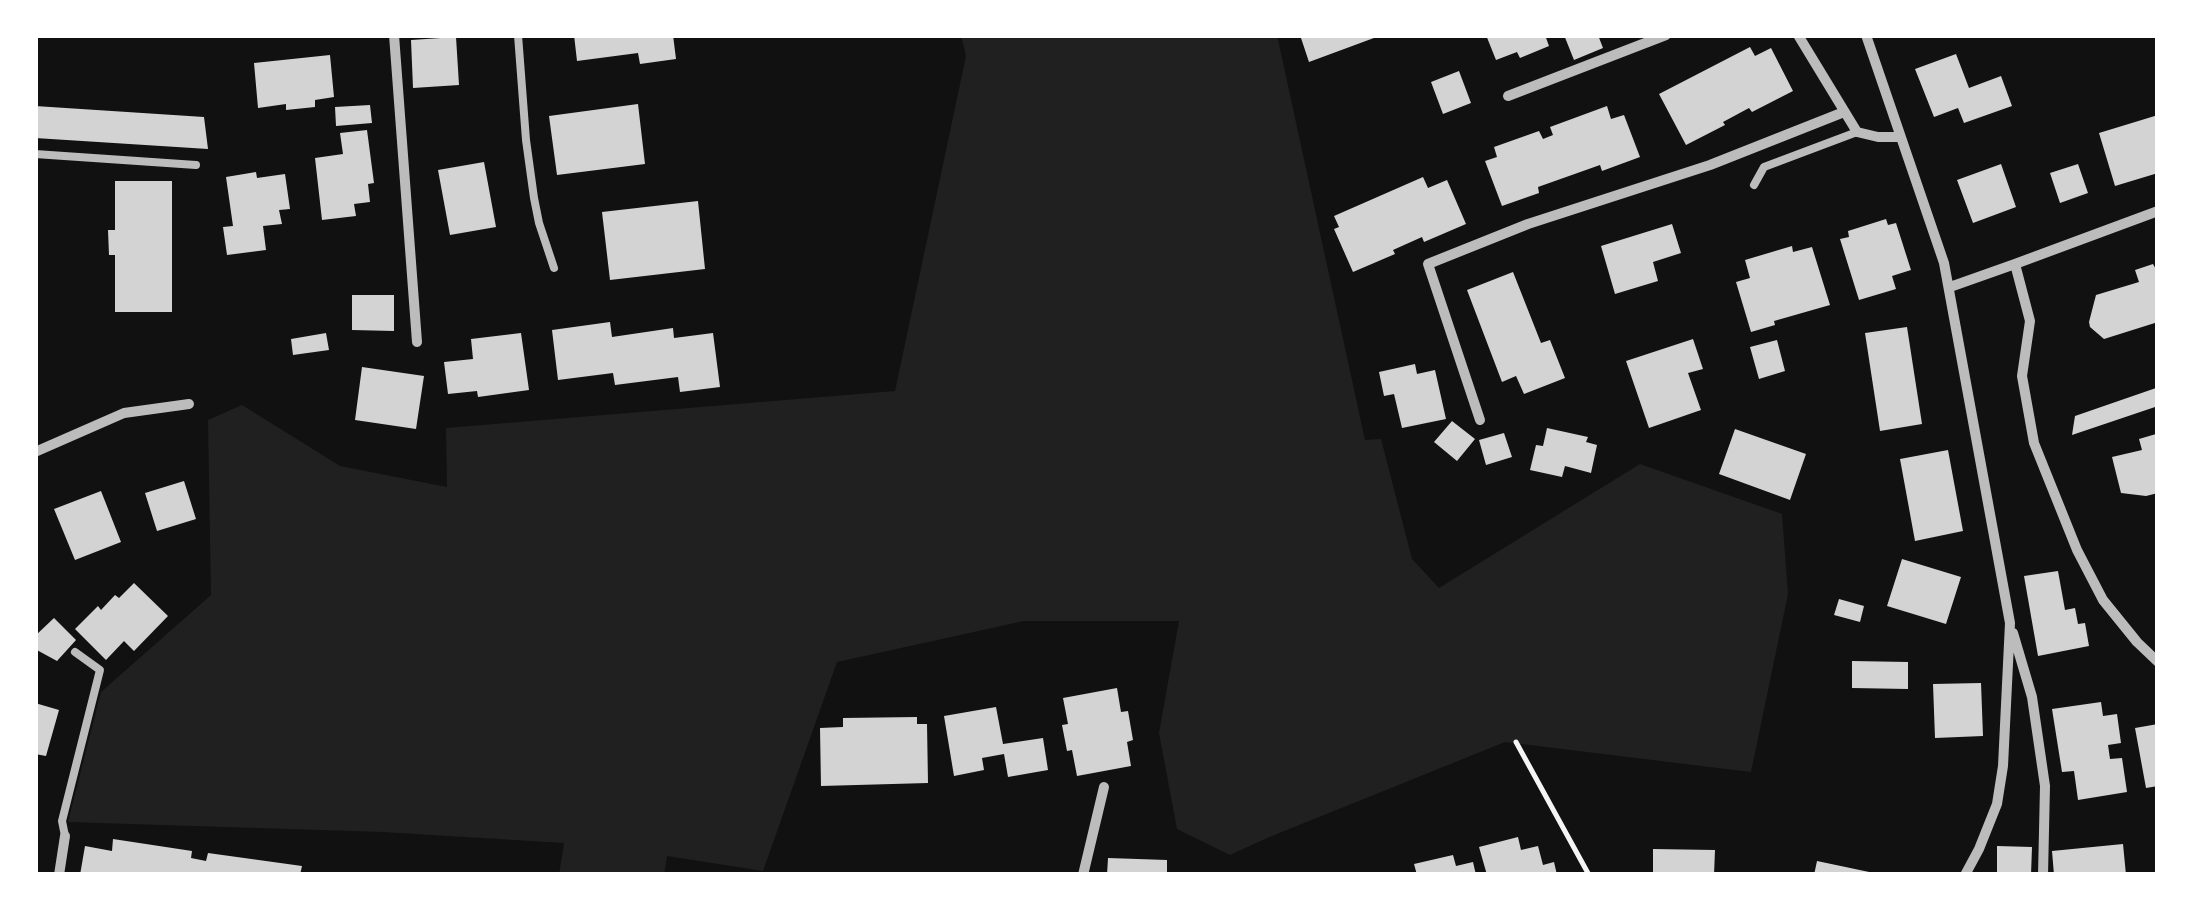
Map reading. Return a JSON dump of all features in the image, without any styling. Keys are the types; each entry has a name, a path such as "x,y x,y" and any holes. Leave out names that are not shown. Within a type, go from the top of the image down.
{"street":[{"path":"394,35 417,342"},
{"path":"1508,96 1666,35"},
{"path":"1798,35 1856,132 1899,138"},
{"path":"1866,35 1950,287 2010,623 2032,697 2045,786 2042,875"},
{"path":"1480,420 1428,264 1528,224 1710,166 1844,112"},
{"path":"1950,287 2158,211"},
{"path":"2014,264 2030,321 2022,376 2034,443 2077,550 2103,600 2158,662"},
{"path":"35,452 124,413 189,404"},
{"path":"1965,875 1997,804 2004,766 2010,623"},
{"path":"1083,875 1104,787"},
{"path":"58,875 65,836"}],"lane":[{"path":"518,35 534,198 554,268"},
{"path":"1754,185 1764,166 1856,132"},
{"path":"35,154 196,166"},
{"path":"65,836 62,821 100,670 75,652"}],"path":[{"path":"1516,742 1589,875"}],"shaded area":[{"path":"961,35 1277,35 1365,440 1381,439 1412,559 1439,588 1640,464 1782,514 1788,594 1751,772 1505,742 1230,855 1177,829 1159,733 1179,621 1024,621 837,662 763,871 667,856 664,875 559,875 564,843 383,832 68,822 101,692 211,595 208,420 242,405 340,466 447,487 446,428 895,391 966,56"}],"building":[{"path":"574,35 673,35 676,59 640,64 638,53 577,61"},
{"path":"1300,35 1382,35 1309,62"},
{"path":"1486,35 1545,35 1549,46 1520,58 1517,52 1496,60"},
{"path":"1564,35 1598,35 1603,48 1574,60"},
{"path":"456,37 459,85 413,88 411,40"},
{"path":"1750,47 1755,56 1771,48 1793,91 1752,112 1749,108 1686,145 1659,94"},
{"path":"1956,54 1969,88 2001,76 2012,106 1964,123 1958,108 1934,117 1915,69"},
{"path":"330,55 334,97 315,100 315,107 286,110 286,104 258,108 254,63"},
{"path":"1459,71 1471,103 1443,114 1431,82"},
{"path":"638,104 645,164 557,175 549,116"},
{"path":"370,105 372,123 336,126 335,107"},
{"path":"35,106 204,117 208,149 35,138"},
{"path":"1607,106 1611,119 1624,115 1640,157 1602,171 1600,165 1538,187 1539,193 1502,206 1485,161 1497,157 1494,147 1539,131 1543,139 1553,135 1550,127"},
{"path":"2158,115 2158,173 2115,186 2099,133"},
{"path":"367,130 374,183 368,184 370,202 354,204 356,216 322,220 315,158 343,154 340,133"},
{"path":"484,162 496,227 450,235 438,170"},
{"path":"2001,164 2016,207 1973,223 1957,180"},
{"path":"2078,164 2088,193 2060,203 2050,173"},
{"path":"256,172 257,178 285,174 290,209 279,210 282,224 263,226 266,250 227,255 223,227 233,226 226,177"},
{"path":"1423,177 1428,188 1447,180 1466,224 1424,242 1422,237 1353,272 1334,229 1339,227 1334,216"},
{"path":"115,181 172,181 172,312 115,312 115,255 109,255 108,230 115,230"},
{"path":"698,201 705,269 610,280 602,212"},
{"path":"1886,219 1888,225 1896,223 1911,270 1892,276 1896,289 1859,300 1840,239 1849,237 1848,231"},
{"path":"1672,224 1681,253 1653,262 1658,281 1615,294 1601,246"},
{"path":"1792,246 1793,252 1812,247 1830,305 1751,332 1736,282 1750,278 1745,260"},
{"path":"2153,264 2158,273 2158,322 2104,339 2089,322 2096,295 2139,282 2135,270"},
{"path":"1513,272 1541,343 1550,340 1565,378 1524,394 1516,376 1502,382 1467,290"},
{"path":"352,295 394,295 394,331 352,330"},
{"path":"610,322 612,337 673,328 674,338 713,333 720,387 680,392 678,377 615,385 613,373 558,380 552,330"},
{"path":"1907,327 1922,424 1880,431 1865,333"},
{"path":"326,333 329,350 293,355 291,339"},
{"path":"521,333 529,390 478,397 477,391 448,394 444,362 473,359 471,339"},
{"path":"1693,339 1703,369 1688,373 1701,410 1649,428 1626,361"},
{"path":"1777,340 1785,371 1759,379 1750,347"},
{"path":"1415,364 1417,374 1435,370 1446,419 1402,428 1394,394 1384,396 1379,372"},
{"path":"362,367 424,376 416,429 355,420"},
{"path":"2156,388 2158,406 2072,435 2075,416"},
{"path":"1452,421 1475,439 1457,461 1434,442"},
{"path":"1547,428 1588,437 1586,442 1597,445 1591,473 1565,466 1562,477 1530,470 1536,445 1543,446"},
{"path":"1735,429 1806,454 1790,500 1719,474"},
{"path":"1504,433 1512,457 1486,465 1479,440"},
{"path":"2156,434 2158,493 2121,493 2112,457 2142,450 2139,439"},
{"path":"1948,450 1963,531 1915,541 1900,459"},
{"path":"184,481 196,519 157,531 145,493"},
{"path":"101,491 121,542 75,560 54,509"},
{"path":"1902,559 1961,577 1946,624 1887,606"},
{"path":"2058,571 2065,610 2075,608 2078,624 2085,623 2089,646 2038,656 2024,576"},
{"path":"134,583 168,616 134,651 124,641 106,660 75,629 98,606 101,610"},
{"path":"1839,599 1864,606 1860,622 1834,615"},
{"path":"54,618 76,640 57,661 35,649 35,636"},
{"path":"1852,661 1908,662 1908,689 1852,688"},
{"path":"1981,683 1983,736 1935,738 1933,684"},
{"path":"1117,688 1121,712 1128,711 1133,740 1127,742 1131,766 1077,776 1062,725 1068,724 1063,698"},
{"path":"2101,702 2103,716 2117,714 2121,743 2108,745 2110,759 2122,758 2127,792 2078,800 2074,771 2062,772 2052,709"},
{"path":"35,703 59,710 46,756 35,754"},
{"path":"996,707 1003,744 1043,738 1048,770 1008,777 1004,754 982,758 984,770 954,776 944,716"},
{"path":"917,717 917,724 927,724 928,783 821,786 820,728 843,727 843,718"},
{"path":"2158,724 2158,786 2146,788 2135,728"},
{"path":"1518,837 1521,850 1538,846 1543,865 1554,862 1557,875 1487,875 1479,847"},
{"path":"113,839 192,851 191,858 206,861 208,853 302,866 300,875 80,875 85,846 112,851"},
{"path":"2123,844 2126,875 2054,875 2052,851"},
{"path":"1997,846 2032,847 2031,875 1997,875"},
{"path":"1653,849 1715,850 1714,875 1653,875"},
{"path":"1453,855 1456,866 1473,862 1476,875 1417,875 1414,864"},
{"path":"1108,858 1167,860 1167,875 1107,875"},
{"path":"1817,861 1874,873 1874,875 1814,875"}]}
